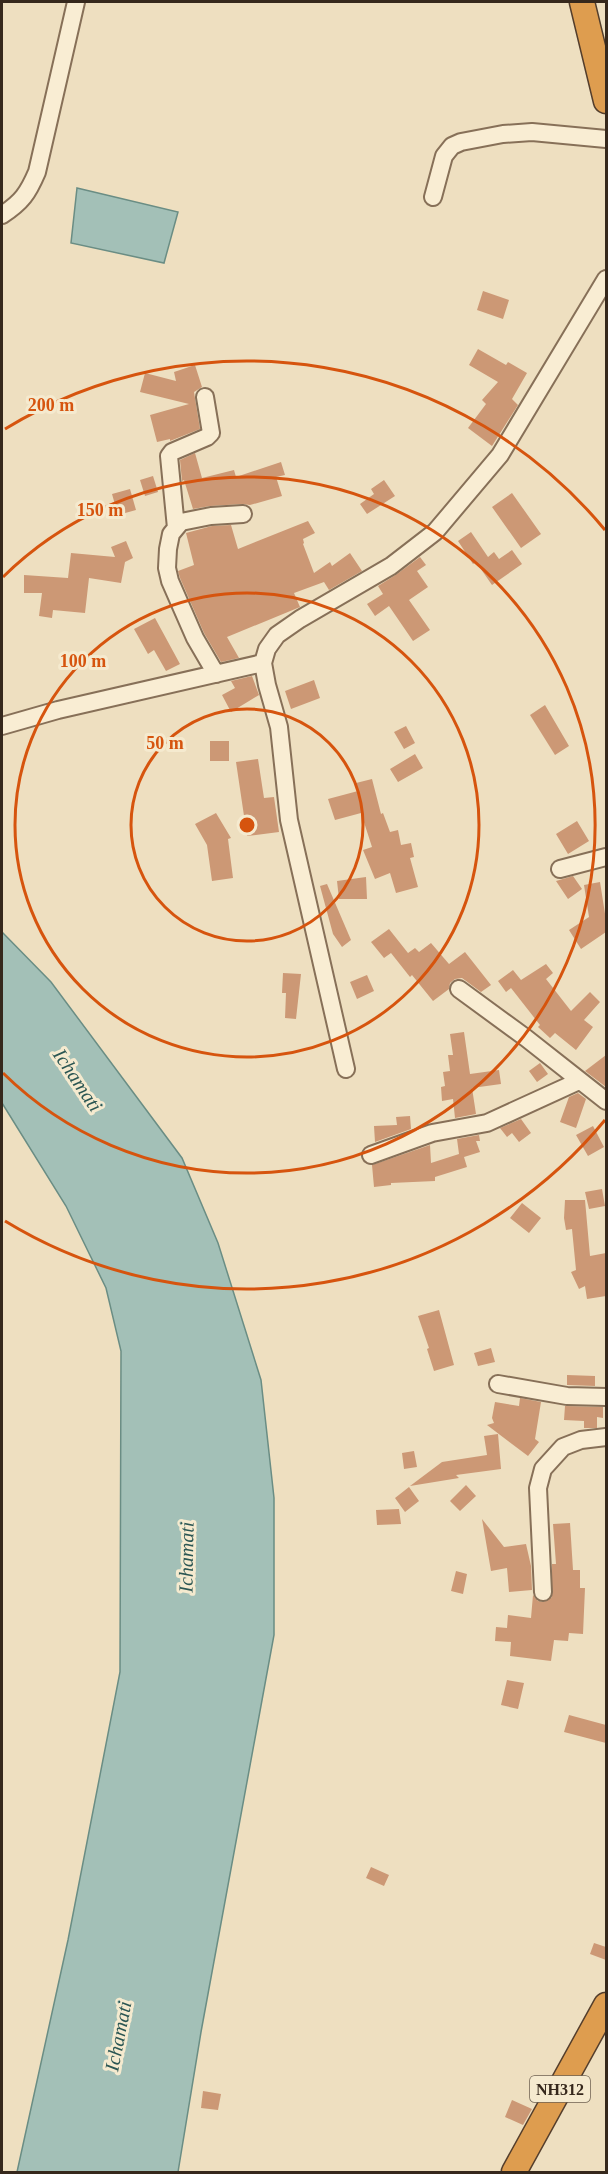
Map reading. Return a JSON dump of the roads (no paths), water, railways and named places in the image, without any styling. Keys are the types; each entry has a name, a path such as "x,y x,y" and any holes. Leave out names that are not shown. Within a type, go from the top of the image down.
{"highway":[{"path":"582,2 606,100"},
{"name":"NH312","path":"514,2172 606,2005"}],"street":[{"path":"2,215 15,206 28,192 37,171 76,2"},
{"path":"433,197 444,156 452,146 461,142 504,134 532,132 606,139"},
{"path":"346,1069 289,820 279,727 263,663 267,649 277,635 391,566 435,532 500,455 606,279"},
{"path":"176,528 169,456 172,452 207,437 211,432 205,397"},
{"path":"216,674 195,638 170,581 167,568 168,549 171,534 182,522 243,514"},
{"path":"2,726 58,710 263,663"},
{"path":"560,869 606,857"},
{"path":"459,989 519,1032 606,1101"},
{"path":"371,1155 432,1133 487,1123 579,1081"},
{"path":"498,1384 567,1396 606,1397"},
{"path":"543,1592 538,1488 543,1469 563,1447 581,1440 606,1437"}],"water":[{"path":"77,188 178,212 164,263 71,243"},
{"name":"Ichamati","path":"2,932 51,982 182,1158 218,1243 261,1380 274,1498 274,1635 201,2032 178,2172 17,2172 68,1940 120,1672 121,1351 106,1288 66,1206 2,1103"}]}
